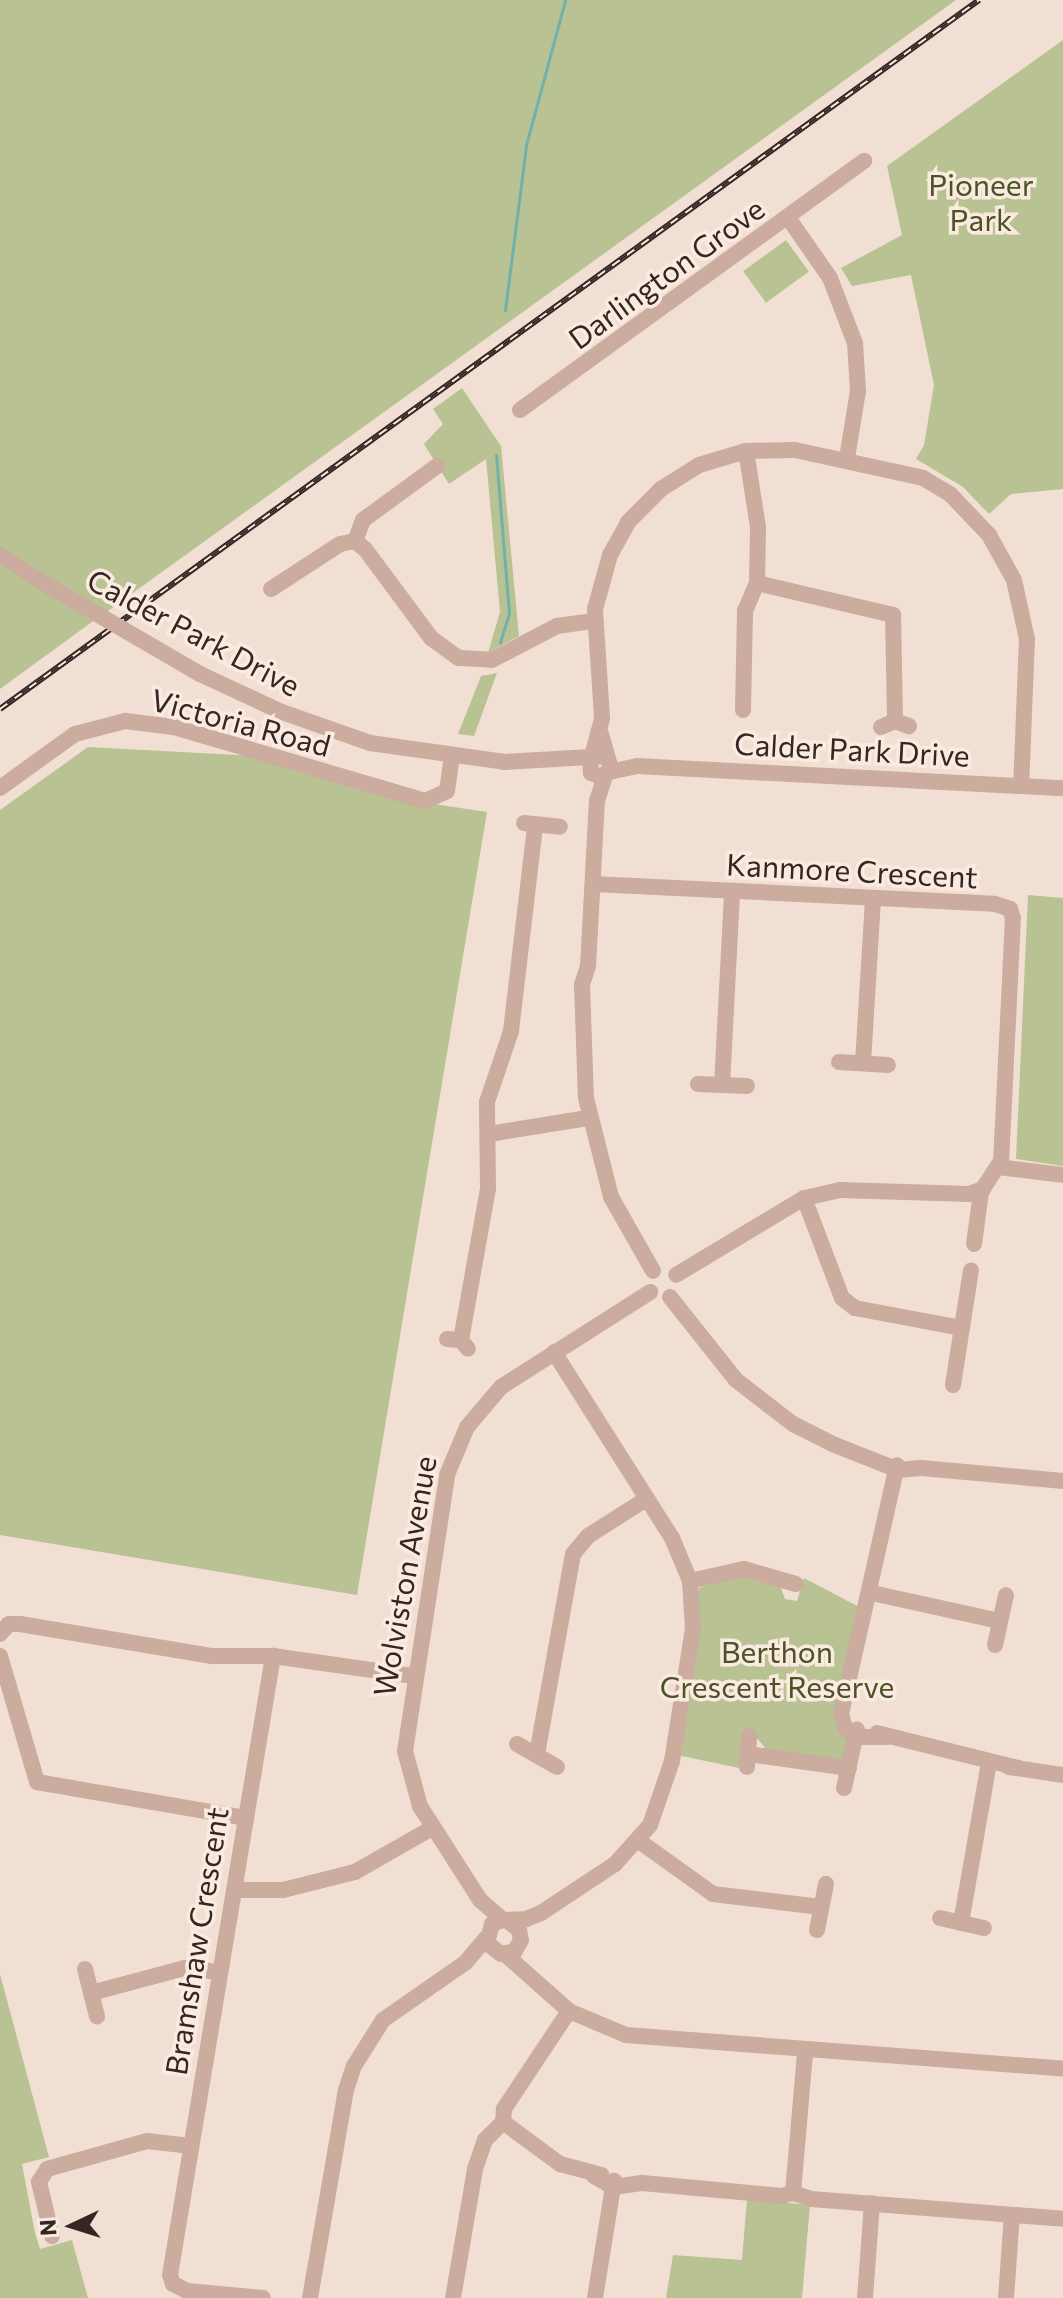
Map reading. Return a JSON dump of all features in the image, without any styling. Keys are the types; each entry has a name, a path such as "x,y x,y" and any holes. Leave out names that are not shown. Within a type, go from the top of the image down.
{"street":[{"path":"789,219 864,161"},
{"name":"Darlington Grove","path":"520,410 789,219 830,278 855,343 858,391 847,458"},
{"path":"653,1271 611,1197 588,1118 586,1009 592,985 588,966 601,732 594,621 610,555 637,512 689,471 746,451 795,450 897,468 950,494 1002,555 1022,605 1027,639 1021,786"},
{"path":"744,715 745,611 757,583 758,527 746,451"},
{"path":"355,541 363,520 437,466"},
{"path":"355,541 431,638 459,658 492,660 557,626 594,621"},
{"path":"271,589 340,544 355,541"},
{"name":"Calder Park Drive","path":"0,555 200,674 323,729 452,757 1063,788"},
{"path":"757,583 893,615 895,725"},
{"name":"Victoria Road","path":"0,788 75,734 125,721 174,727 425,801 447,791 452,757"},
{"path":"458,1343 486,1209 487,1102 511,1031 529,824 560,827"},
{"name":"Kanmore Crescent","path":"593,884 995,904 1012,913 998,1167"},
{"path":"722,1085 732,893"},
{"path":"863,1063 873,899"},
{"path":"839,1062 888,1065"},
{"path":"698,1084 747,1086"},
{"path":"489,1134 588,1118"},
{"path":"974,1244 981,1192 998,1167 1063,1175"},
{"path":"676,1275 804,1198 868,1189 981,1192"},
{"path":"804,1198 842,1298 855,1308 962,1328"},
{"path":"676,1275 663,1267 653,1271 647,1283 650,1292 670,1297 709,1352 766,1405 807,1431 896,1468 1063,1481"},
{"path":"953,1385 971,1270"},
{"path":"670,1297 677,1290 676,1275"},
{"name":"Wolviston Avenue","path":"521,1941 519,1930 480,1900 432,1828 420,1806 405,1751 413,1676 454,1453 492,1395 650,1292"},
{"path":"466,1962 503,1954 521,1941 541,1913 639,1841 658,1811 672,1761 693,1629 690,1581 672,1538 554,1352"},
{"path":"844,1788 856,1733 847,1716 848,1697 896,1468"},
{"path":"537,1754 573,1554 588,1536 646,1499"},
{"path":"690,1581 744,1569 796,1585"},
{"path":"872,1593 999,1621"},
{"path":"995,1645 1006,1595"},
{"path":"0,1634 9,1624 20,1624 212,1656 273,1656 413,1676"},
{"path":"0,1656 37,1782 245,1818"},
{"name":"Bramshaw Crescent","path":"263,2298 187,2291 173,2284 171,2266 273,1656"},
{"path":"856,1733 962,1754 989,1764 1063,1775"},
{"path":"749,1736 748,1760 849,1768"},
{"path":"517,1744 557,1767"},
{"path":"961,1923 989,1764"},
{"path":"234,1890 283,1890 355,1872 432,1828"},
{"path":"639,1841 713,1894 820,1907"},
{"path":"817,1930 826,1884"},
{"name":"Wolviston Avenue","path":"480,1900 486,1936"},
{"path":"310,2298 346,2090 354,2066 383,2020 466,1962 486,1936 505,1920 541,1913"},
{"path":"940,1918 984,1928"},
{"path":"486,1936 569,2011 626,2035 777,2048 805,2055 835,2053 1059,2072"},
{"path":"521,1941 528,1973"},
{"path":"91,1993 185,1968 219,1972"},
{"path":"85,1969 97,2016"},
{"path":"453,2298 475,2169 485,2140 503,2122 504,2109 569,2011"},
{"path":"794,2191 805,2055"},
{"path":"503,2122 560,2164 614,2184 642,2183 768,2194 794,2191 819,2199 1063,2219"},
{"path":"52,2236 39,2182 47,2169 147,2141 191,2146"},
{"path":"595,2298 614,2184"},
{"path":"865,2298 872,2203"},
{"path":"1006,2298 1012,2215"}],"green space":[{"path":"0,0 956,0 105,613 0,551"},
{"name":"Pioneer Park","path":"1063,40 1063,489 1011,494 989,514 963,487 916,459 924,445 934,385 911,275 852,286 841,268 902,235 887,166"},
{"path":"786,240 809,272 766,303 743,271"},
{"path":"462,388 501,446 519,636 488,653 500,612 486,459 449,484 424,444 443,424 433,409"},
{"path":"0,559 96,619 0,689"},
{"path":"497,673 474,736 458,734 481,676"},
{"path":"88,747 273,757 380,796 487,812 357,1595 0,1535 0,810"},
{"path":"1028,895 1063,898 1063,1166 1016,1159"},
{"name":"Berthon Crescent Reserve","path":"744,1573 778,1580 785,1599 797,1601 804,1578 861,1608 839,1719 847,1739 843,1760 772,1756 755,1736 743,1736 739,1768 677,1755 692,1675 699,1588"},
{"path":"0,1974 49,2157 22,2164 35,2233 40,2249 72,2240 88,2298 0,2298"},
{"path":"747,2199 810,2205 802,2298 666,2298 673,2255 742,2260"}],"waterway":[{"path":"505,310 526,145 565,0"},
{"path":"496,455 509,613 500,643"}],"railway":[{"path":"0,709 979,0"}]}
